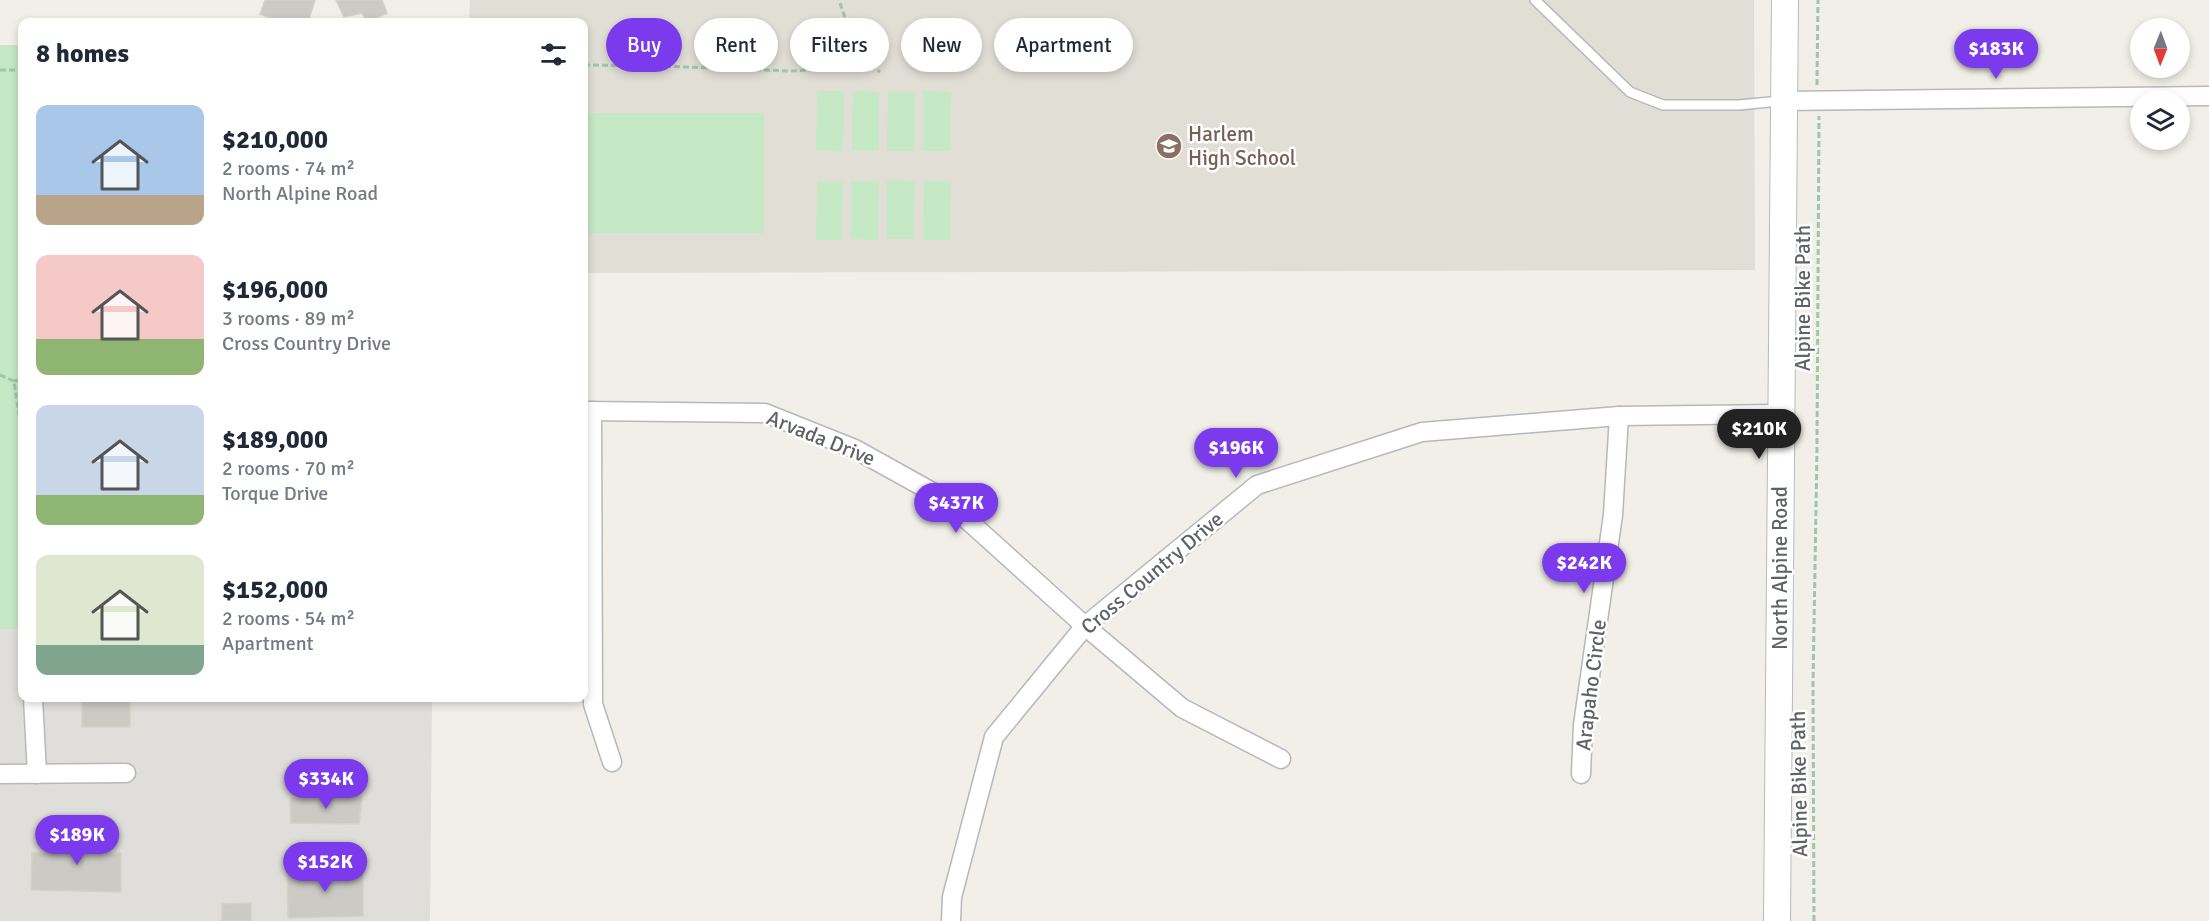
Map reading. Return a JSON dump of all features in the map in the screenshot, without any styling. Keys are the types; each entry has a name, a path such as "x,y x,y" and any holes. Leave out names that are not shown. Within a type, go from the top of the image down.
{"main road":[{"name":"North Alpine Road","path":"1777,921 1785,0"}],"street":[{"path":"1784,101 2209,96"},
{"path":"588,411 593,704 612,762"},
{"name":"Arvada Drive","path":"588,411 765,413 855,449 943,498 1085,626 1182,708 1281,759"},
{"name":"Cross Country Drive","path":"951,921 952,897 994,737 1085,626 1257,485 1422,432 1619,416 1781,414"},
{"name":"Arapaho Circle","path":"1581,774 1583,725 1613,514 1619,416"},
{"path":"33,702 37,774"},
{"path":"0,774 126,773"}],"lane":[{"path":"1535,0 1630,92 1663,105 1739,105 1784,101"}],"path":[{"path":"839,0 845,18"},
{"name":"Alpine Bike Path","path":"1814,921 1813,686 1817,448 1818,100 1816,78 1818,0"},
{"path":"588,66 790,71"},
{"path":"0,70 18,70"},
{"path":"0,375 18,380"},
{"path":"14,381 18,408"}],"shaded area":[{"name":"Harlem High School","path":"470,0 1754,0 1755,270 588,273 588,18 469,18"},
{"path":"0,629 18,629 18,702 432,702 430,921 0,921"}],"green space":[{"path":"0,45 18,45 18,629 0,629"},
{"path":"817,91 844,91 843,151 816,150"},
{"path":"853,91 879,92 879,151 852,150"},
{"path":"923,91 951,92 950,151 923,151"},
{"path":"888,92 915,92 915,151 887,151"},
{"path":"588,113 764,113 764,233 588,233"},
{"path":"887,180 915,181 914,239 887,239"},
{"path":"817,181 843,182 842,240 816,240"},
{"path":"851,181 879,181 878,240 851,239"},
{"path":"924,181 951,181 950,240 923,240"}],"building":[{"path":"265,0 315,0 309,18 270,18 260,14"},
{"path":"336,0 382,0 387,13 376,18 365,18 362,13 344,17"},
{"path":"82,702 130,702 130,727 82,727"},
{"path":"362,797 359,824 291,823 290,798"},
{"path":"46,836 109,837 108,853 121,853 121,892 31,890 32,853 46,853"},
{"path":"287,868 363,869 363,916 288,918"},
{"path":"251,903 251,921 222,921 222,904"}],"place":[{"name":"Harlem High School","path":"1169,146"}]}
